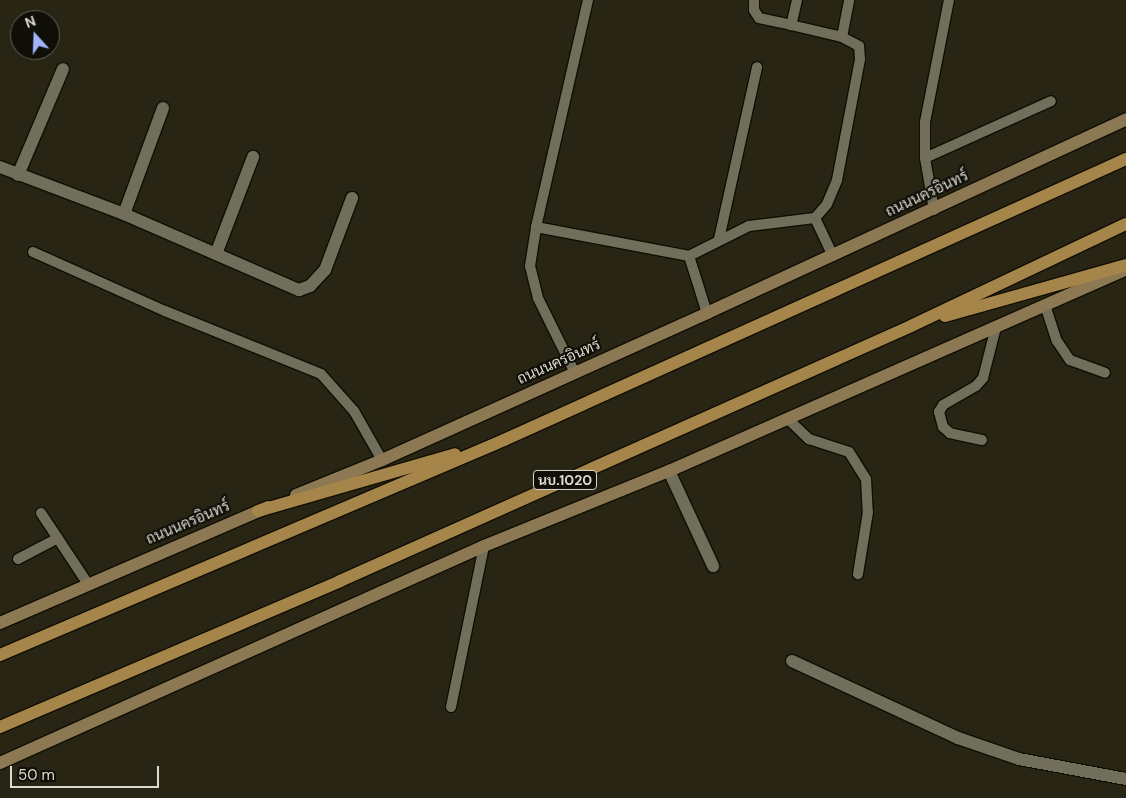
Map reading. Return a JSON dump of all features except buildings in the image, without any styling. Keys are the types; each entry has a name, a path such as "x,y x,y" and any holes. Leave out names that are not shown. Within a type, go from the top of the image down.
{"main road":[{"name":"ถนนนครอินทร์","path":"0,623 258,511 382,460 934,210 1126,119"},
{"path":"0,655 504,440 1126,159"},
{"name":"นบ.1020","path":"0,726 340,580 911,326 1126,224"},
{"path":"911,326 1126,267"},
{"name":"นบ.1020","path":"0,763 484,546 789,420 1126,267"},
{"path":"258,511 504,440"}],"street":[{"path":"18,175 63,69"},
{"path":"124,214 163,108"},
{"path":"216,254 254,157"},
{"path":"0,167 124,214 299,290 310,286 325,270 352,198"},
{"path":"669,471 713,566"},
{"path":"792,661 958,738 1019,759 1126,779"}],"lane":[{"path":"575,373 532,282 530,266 536,227 588,0"},
{"path":"536,227 689,256 749,226 769,221 815,218 830,198 837,180 860,59 859,46 842,37 759,18 754,10 754,0"},
{"path":"791,25 797,0"},
{"path":"842,37 849,0"},
{"path":"934,210 925,158 927,105 949,0"},
{"path":"719,240 757,67"},
{"path":"925,158 1050,101"},
{"path":"815,218 833,256"},
{"path":"34,252 165,311 321,374 354,411 382,460"},
{"path":"689,256 707,314"},
{"path":"1045,305 1057,341 1070,360 1105,373"},
{"path":"982,440 950,433 943,428 939,412 943,405 971,389 983,378 996,327"},
{"path":"789,420 809,439 849,452 866,479 868,512 858,574"},
{"path":"40,513 88,584"},
{"path":"18,559 58,538"},
{"path":"451,708 484,546"}]}
